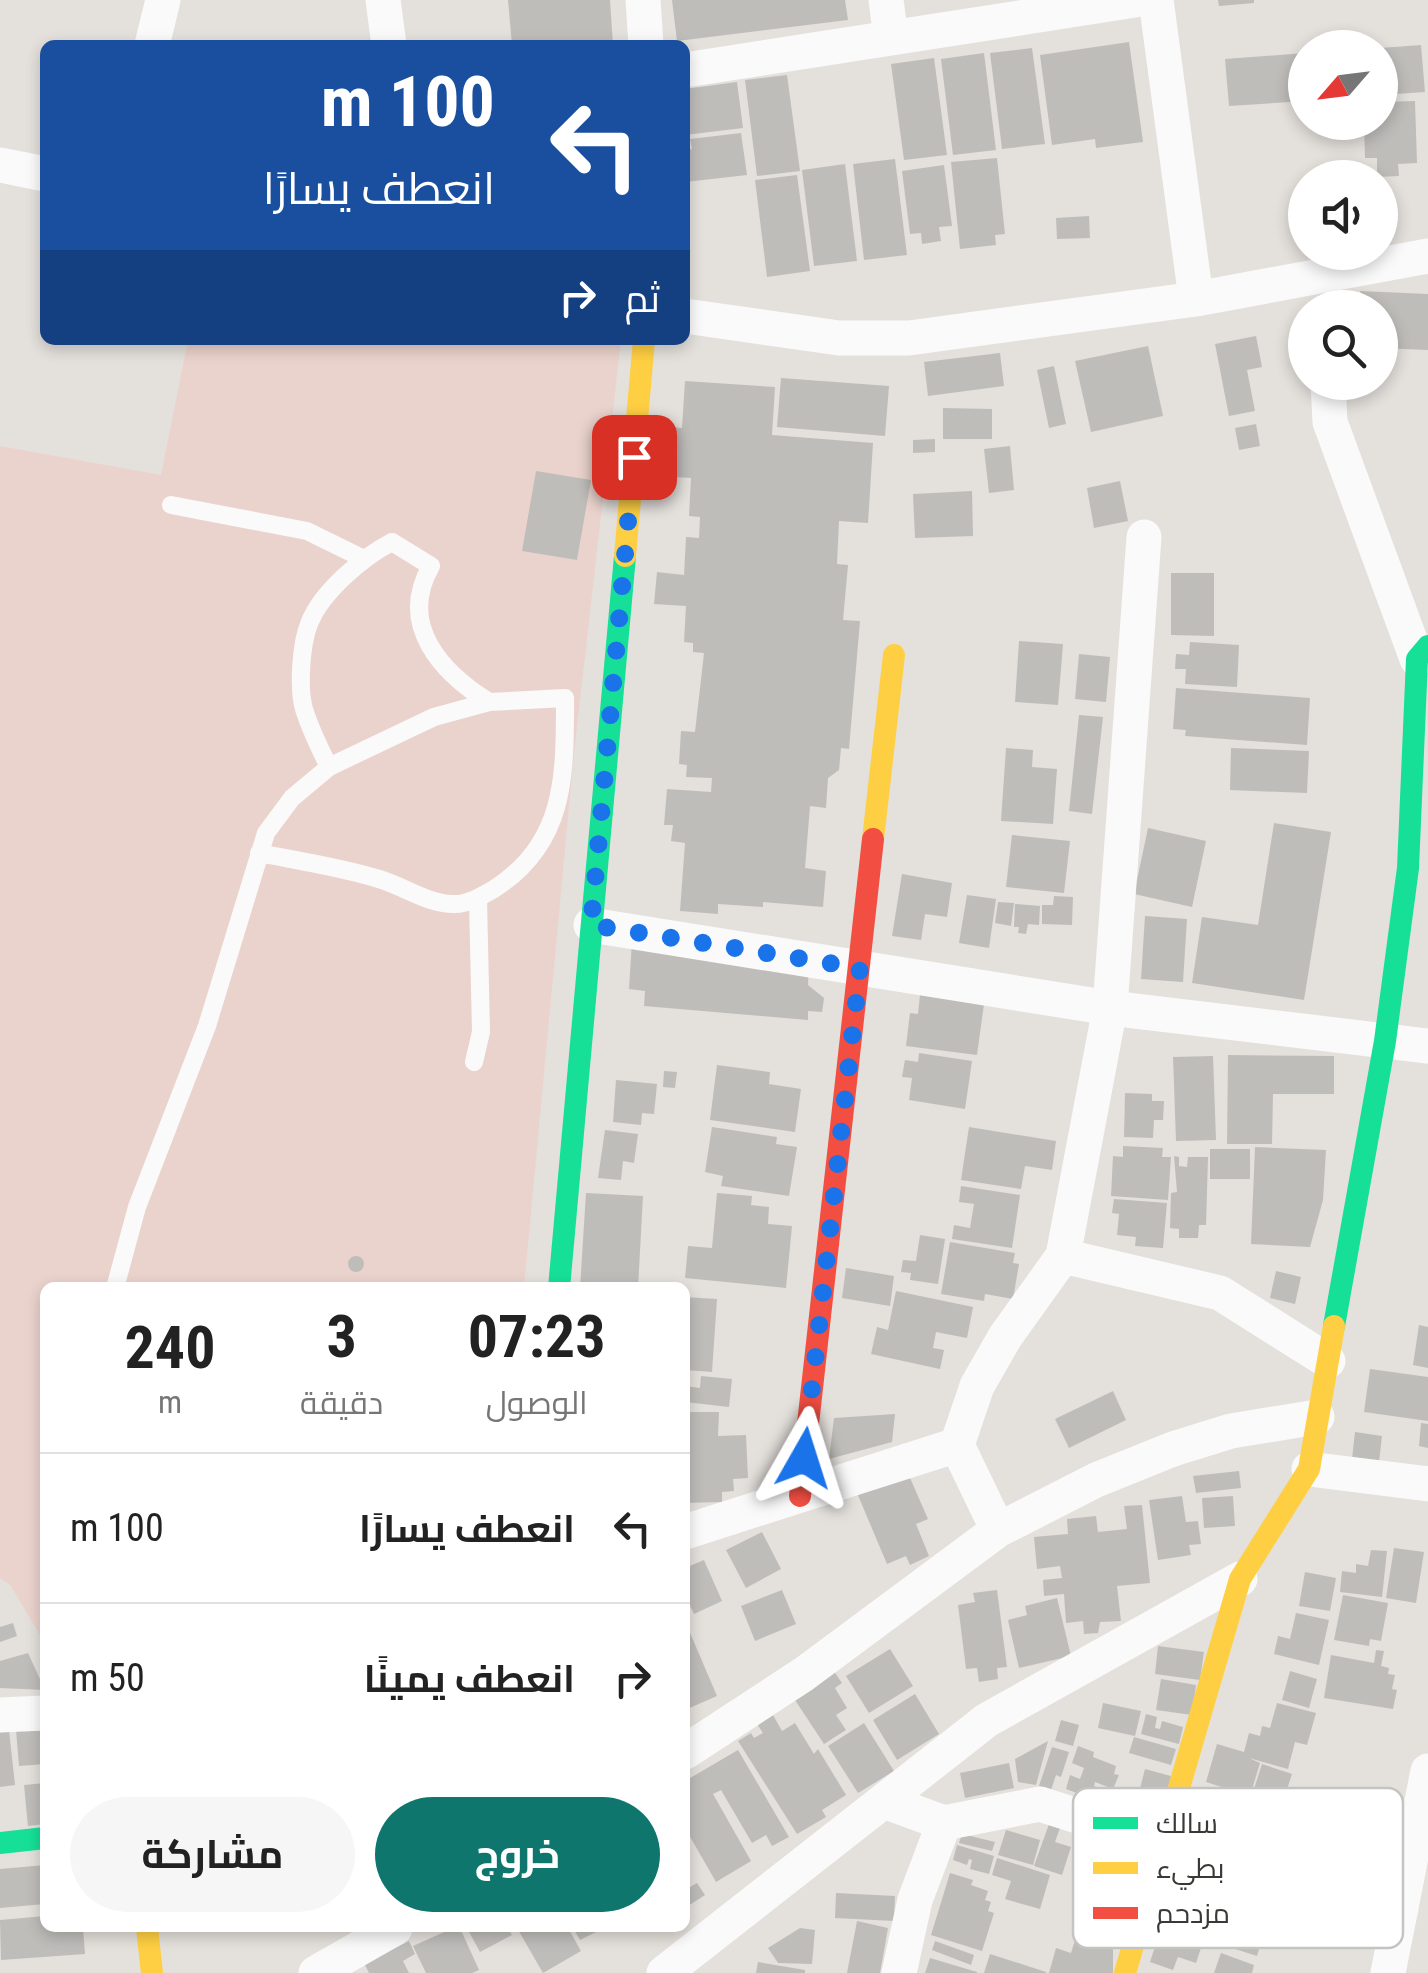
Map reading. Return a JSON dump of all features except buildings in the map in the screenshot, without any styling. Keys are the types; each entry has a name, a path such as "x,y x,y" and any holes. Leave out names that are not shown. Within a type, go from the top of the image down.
{"street":[{"path":"153,40 163,0"},
{"path":"383,0 387,40"},
{"path":"644,0 646,40"},
{"path":"886,0 891,38"},
{"path":"690,69 1135,0"},
{"path":"1156,0 1196,299"},
{"path":"0,165 40,173"},
{"path":"1327,290 1428,256"},
{"path":"690,317 874,340 1196,299 1288,293"},
{"path":"560,1282 644,345"},
{"path":"1178,1788 1240,1578 1310,1468 1385,1041 1408,868 1422,653 1330,422 1329,400"},
{"path":"998,1530 956,1445 977,1386 1005,1336 1063,1256 1110,1008 1144,538"},
{"path":"800,1496 894,656"},
{"path":"591,925 1110,1008 1428,1046"},
{"path":"1063,1256 1220,1293 1328,1361"},
{"path":"690,1749 804,1674 998,1530 1096,1480 1173,1449 1231,1431 1317,1418"},
{"path":"690,1530 956,1445"},
{"path":"1310,1468 1428,1484"},
{"path":"664,1973 987,1720 1240,1578"},
{"path":"0,1715 40,1713"},
{"path":"1403,1899 1428,1772"},
{"path":"884,1801 944,1823 1040,1804 1073,1815"},
{"path":"899,1973 915,1900 944,1823"},
{"path":"0,1843 40,1839"},
{"path":"147,1932 152,1973"},
{"path":"316,1973 388,1932"},
{"path":"1125,1973 1132,1948"},
{"path":"1388,1973 1393,1948"}],"lane":[{"path":"170,505 307,531 364,559"},
{"path":"329,767 304,707 300,677 308,624 348,572 392,542 430,566 422,580 420,617 428,644 444,668 489,702"},
{"path":"116,1282 137,1207 207,1026 259,854 266,834 292,798 329,767 434,718 489,702 565,698 565,734 554,822 536,851 509,879 478,899 453,904 420,896 380,879 259,854"},
{"path":"474,1062 480,1032 478,899"}],"shaded area":[{"path":"187,345 620,345 574,753 524,1282 40,1282 40,1635 11,1586 0,1578 0,446 161,475"}],"traffic: fast":[{"path":"560,1282 625,556"},
{"path":"1334,1326 1385,1041 1408,868 1417,659 1428,646"},
{"path":"0,1843 40,1839"}],"traffic: slow":[{"path":"625,556 644,345"},
{"path":"873,839 894,655"},
{"path":"1179,1788 1240,1579 1309,1469 1334,1326"},
{"path":"147,1932 152,1973"},
{"path":"1125,1973 1132,1948"}],"traffic: jam":[{"path":"800,1496 873,839"}],"route":[{"path":"634,457 591,925 860,968 804,1458"}]}
